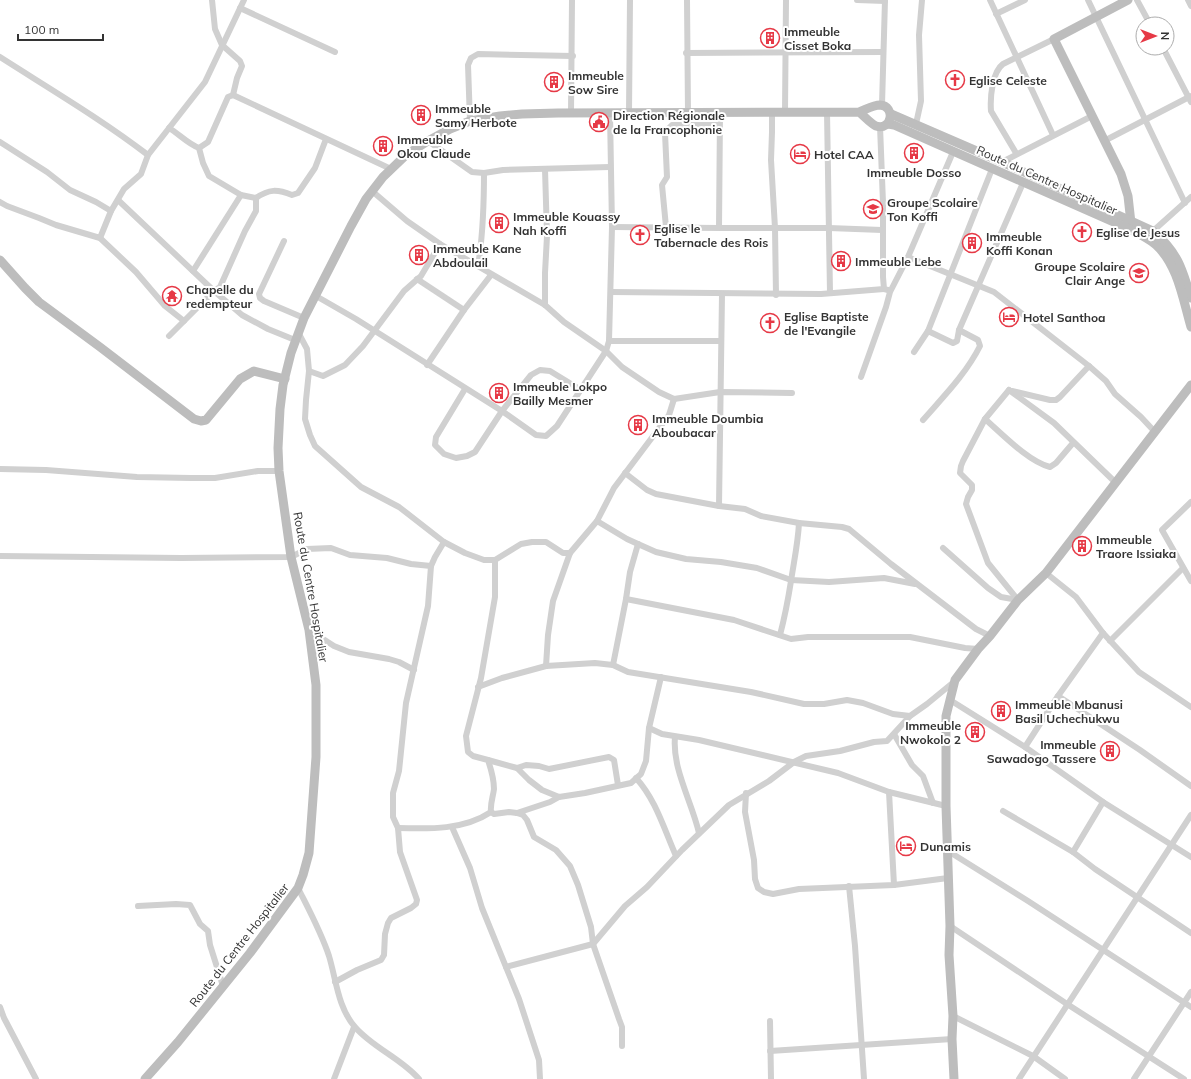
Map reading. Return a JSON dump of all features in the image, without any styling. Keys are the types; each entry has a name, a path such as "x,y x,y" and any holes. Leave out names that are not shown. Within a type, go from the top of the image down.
{"street":[{"path":"212,0 215,29 222,45 240,61 242,66 237,78 233,95"},
{"path":"100,238 111,211 124,189 140,174 148,155 205,82 244,0"},
{"path":"571,113 573,56 572,0"},
{"path":"629,113 630,0"},
{"path":"687,0 686,53 688,113"},
{"path":"785,112 784,53 786,0"},
{"path":"856,0 885,0 882,105"},
{"path":"916,124 921,101 919,35 922,0"},
{"path":"990,0 1053,135"},
{"path":"996,14 1025,0"},
{"path":"1088,0 1185,203"},
{"path":"1016,153 994,117 992,111 991,104 995,74 998,67 1128,0"},
{"path":"1137,0 1146,16"},
{"path":"1188,0 1191,6"},
{"path":"240,8 335,52"},
{"path":"1054,39 1092,116 1106,140 1121,174 1128,196 1131,230"},
{"path":"686,53 883,52"},
{"path":"470,121 468,65 471,58 478,54 573,56"},
{"path":"1106,140 1190,98 1167,56"},
{"path":"0,57 85,111 148,155"},
{"path":"233,95 391,169"},
{"path":"200,148 208,142 228,97 233,95"},
{"path":"859,112 875,125 884,125 891,119 891,114 888,109 882,105 876,106 872,108 869,114 869,120"},
{"name":"Route du Centre Hospitalier","path":"145,1079 178,1042 250,953 298,888 309,854 316,757 316,685 309,630 291,557 279,471 280,410 284,379 304,318 350,226 372,191 391,169 406,155 428,141 470,121 522,114 859,112 872,108"},
{"path":"772,112 771,160 775,228 776,295"},
{"path":"827,112 830,293"},
{"path":"316,296 502,411 536,435 546,436 557,426 581,390 606,351 609,341 612,227 610,113"},
{"path":"719,228 720,113"},
{"name":"Route du Centre Hospitalier","path":"891,114 1002,162 1154,231 1162,238 1178,259 1184,273 1191,298"},
{"path":"1002,162 1016,153 1092,116"},
{"path":"666,227 662,185 667,176 665,133 672,125 719,124"},
{"path":"861,377 886,307 887,290 882,230 884,125"},
{"name":"Route du Centre Hospitalier","path":"884,125 894,125 1145,237 1156,245 1174,270 1191,327"},
{"path":"169,128 192,146 200,148"},
{"path":"200,148 203,162 209,176 241,195 256,198 266,192 281,190 292,195 298,193 315,168 326,139"},
{"path":"428,141 472,172 484,173 503,170 610,167"},
{"path":"0,142 47,172 70,190 111,211"},
{"path":"887,290 908,258 953,152"},
{"path":"545,305 547,236 546,169"},
{"path":"914,352 928,331 992,170"},
{"path":"478,266 484,211 484,173"},
{"path":"928,331 953,343 957,341 959,330 1023,183"},
{"path":"372,191 407,221 440,244 545,305 564,322 606,351 622,367 659,392 674,399 720,392 792,393"},
{"path":"193,271 241,195"},
{"path":"1154,231 1191,197"},
{"path":"169,336 214,291 220,287 245,231 256,211 256,198"},
{"path":"118,200 242,316 268,329 297,337 307,348 309,371 305,419 315,446 361,487 399,507 444,542 465,553 484,560 495,560 521,544 532,542 546,542 563,553 570,553"},
{"path":"0,202 56,225 100,238 136,272 165,306 184,321"},
{"path":"612,227 829,228 882,230"},
{"path":"284,241 259,294 260,298 304,318"},
{"path":"309,371 323,376 345,365 363,346 404,291 421,276 440,244"},
{"path":"908,258 994,292 1089,366 1106,381 1116,394 1155,432"},
{"path":"0,260 39,302 194,419 201,421 206,420 240,379 254,372 284,379"},
{"path":"427,365 464,310 491,275"},
{"path":"417,278 464,310"},
{"path":"610,292 776,295 887,290"},
{"path":"719,506 720,341 722,294"},
{"path":"923,420 968,367 980,346 978,340 959,330"},
{"path":"609,341 720,341"},
{"path":"1008,390 1050,400 1056,400 1089,366"},
{"path":"465,389 436,437 435,445 444,454 456,458 467,456 475,452 502,411 531,375 540,370 550,371 581,390"},
{"path":"506,967 592,944 625,906 647,887 699,833 729,805 746,793 769,781 794,762 806,756 840,751 887,740 910,716 927,704 955,680 1018,600 1046,573 1191,385"},
{"path":"1008,390 985,419 960,466 960,473 972,485 972,490 966,504 988,563 1018,600"},
{"path":"1008,390 1054,424 1115,482"},
{"path":"546,666 548,635 553,601 570,553 597,521 614,488 669,414 674,399"},
{"path":"985,419 1021,451 1044,466 1050,467 1056,463 1074,443"},
{"path":"0,469 46,470 137,478 209,478 258,471 279,471"},
{"path":"625,473 646,490 656,494 719,506 745,509 761,516 799,523 842,527 849,530 976,629 990,636"},
{"path":"1191,502 1162,530 1191,581"},
{"path":"597,521 638,544 656,552 686,559 721,562 757,568 791,580 829,582 884,578 919,585"},
{"path":"780,635 787,608 796,556 799,523"},
{"path":"335,982 357,970 381,960 384,955 385,934 391,918 411,908 416,904 417,900 400,852 398,828 393,817 393,793 399,771 406,703 428,606 431,566 444,542"},
{"path":"613,665 630,572 638,544"},
{"path":"0,556 173,558 291,557 308,548 331,548 350,555 387,558 411,564 431,566"},
{"path":"943,548 988,588 1001,596 1018,600"},
{"path":"495,560 495,597 478,687 466,736 466,745 468,752 473,756 517,768 542,790 560,797"},
{"path":"1110,641 1183,568"},
{"path":"1046,573 1076,597 1103,633 1139,672 1191,707"},
{"path":"626,599 734,620 792,639 808,637 910,637 965,648 978,649"},
{"path":"309,630 334,646 349,652 389,659 399,662 414,670"},
{"path":"1025,747 1058,696 1103,633"},
{"path":"478,687 502,678 546,666 595,663 613,665 628,672 751,692 804,704 824,704 847,700 862,703 893,714 910,716"},
{"path":"491,812 494,814 517,812 550,802 560,797 631,783 641,774 646,761 649,728 661,677"},
{"path":"954,1079 952,1039 953,1016 949,955 950,926 946,806 946,716 955,680"},
{"path":"1058,696 1140,750 1191,786"},
{"path":"950,700 1025,747 1103,802 1191,857"},
{"path":"649,728 662,734 699,740 838,773 889,792 946,806"},
{"path":"894,734 912,765 922,776 933,803"},
{"path":"675,737 674,748 678,766 697,821 699,833"},
{"path":"517,768 526,765 539,766 549,769 609,757 614,760 618,785"},
{"path":"488,760 494,789 490,806 491,812"},
{"path":"636,778 645,788 652,800 676,856"},
{"path":"889,792 894,885"},
{"path":"746,793 745,812 754,860 755,879 758,888 764,892 773,894 799,889 894,885 948,878"},
{"path":"1073,852 1103,802"},
{"path":"1003,811 1073,852 1095,869 1191,933"},
{"path":"398,828 452,827 480,819 491,812"},
{"path":"517,812 523,815 527,820 534,837 556,850 570,866 578,885 589,920 592,944 622,1027 622,1046"},
{"path":"1019,1079 1191,815"},
{"path":"452,827 470,868 482,908 519,999 539,1060 540,1079"},
{"path":"948,851 1191,1007"},
{"path":"849,886 855,946 864,1079"},
{"path":"298,888 316,924 329,956 339,998 354,1027 369,1040 411,1069 419,1079"},
{"path":"138,906 176,904 190,905 200,924 208,931 210,945 223,986"},
{"path":"950,926 1149,1058 1184,1079"},
{"path":"1134,1079 1191,992"},
{"path":"0,1007 4,1018 36,1079"},
{"path":"953,1016 1033,1056 1065,1079"},
{"path":"770,1021 771,1079"},
{"path":"334,1079 354,1027"},
{"path":"770,1051 952,1039"}],"place":[{"name":"Immeuble Cisset Boka","path":"770,38"},
{"name":"Eglise Celeste","path":"955,80"},
{"name":"Immeuble Sow Sire","path":"554,82"},
{"name":"Immeuble Samy Herbote","path":"421,115"},
{"name":"Direction Régionale de la Francophonie","path":"599,122"},
{"name":"Immeuble Okou Claude","path":"383,146"},
{"name":"Immeuble Dosso","path":"914,153"},
{"name":"Hotel CAA","path":"800,154"},
{"name":"Groupe Scolaire Ton Koffi","path":"873,209"},
{"name":"Immeuble Kouassy Nah Koffi","path":"499,223"},
{"name":"Eglise de Jesus","path":"1082,232"},
{"name":"Eglise le Tabernacle des Rois","path":"640,235"},
{"name":"Immeuble Koffi Konan","path":"972,243"},
{"name":"Immeuble Kane Abdoulail","path":"419,255"},
{"name":"Immeuble Lebe","path":"841,261"},
{"name":"Groupe Scolaire Clair Ange","path":"1139,273"},
{"name":"Chapelle du redempteur","path":"172,296"},
{"name":"Hotel Santhoa","path":"1009,317"},
{"name":"Eglise Baptiste de l'Evangile","path":"770,323"},
{"name":"Immeuble Lokpo Bailly Mesmer","path":"499,393"},
{"name":"Immeuble Doumbia Aboubacar","path":"638,425"},
{"name":"Immeuble Traore Issiaka","path":"1082,546"},
{"name":"Immeuble Mbanusi Basil Uchechukwu","path":"1001,711"},
{"name":"Immeuble Nwokolo 2","path":"975,732"},
{"name":"Immeuble Sawadogo Tassere","path":"1110,751"},
{"name":"Dunamis","path":"906,846"}]}
